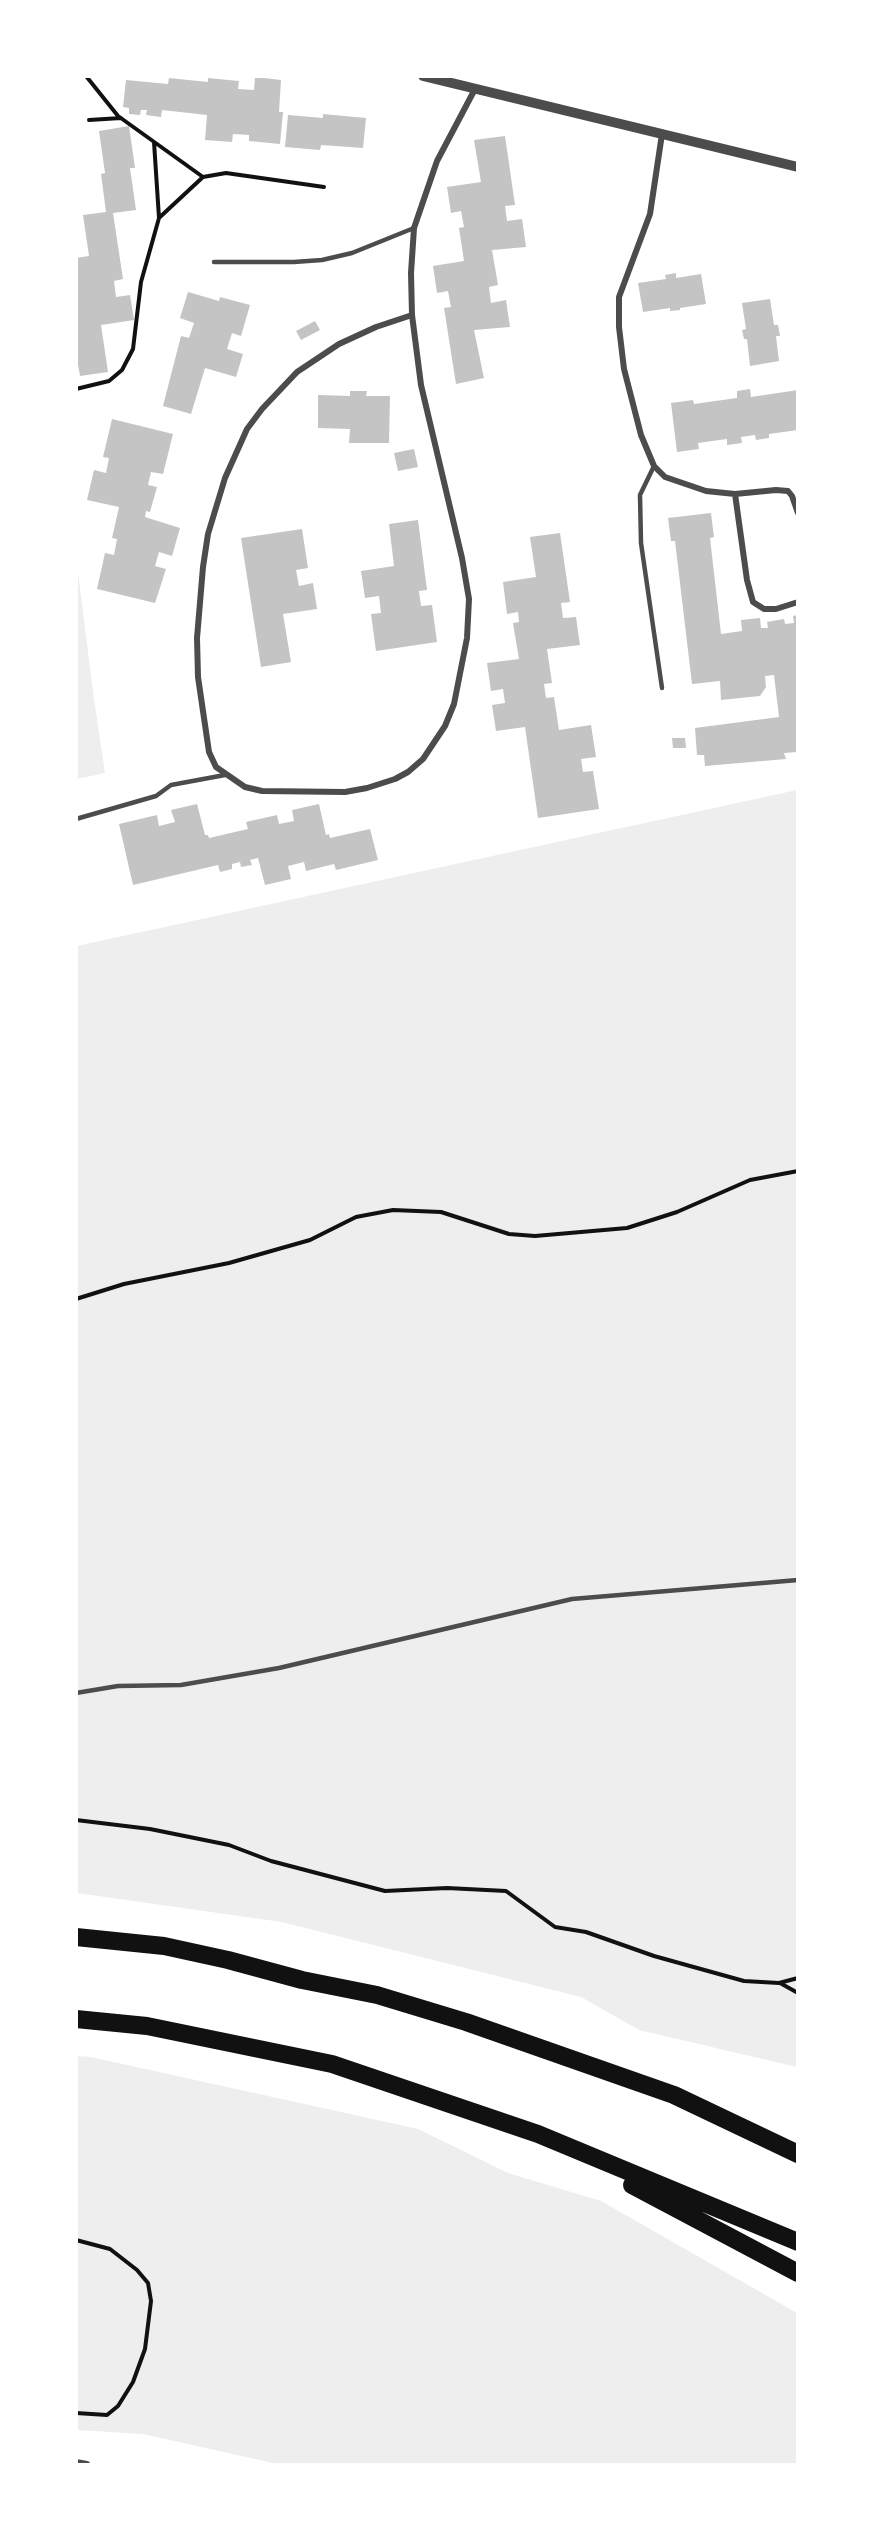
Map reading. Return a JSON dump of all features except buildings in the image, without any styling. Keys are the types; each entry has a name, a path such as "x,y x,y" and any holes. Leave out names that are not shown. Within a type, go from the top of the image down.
{"highway":[{"path":"76,1937 164,1946 388,1998 476,2025 674,2095 798,2154"},
{"path":"76,2019 147,2026 332,2064 538,2134 798,2242"},
{"path":"538,2134 798,2273"}],"street":[{"path":"423,76 798,167"},
{"path":"412,315 376,327 339,344 297,372 262,409 234,453 208,534 199,599 198,677 209,752 216,767 245,787 262,791 321,792 367,788 395,779 408,772 423,759 445,726 460,681 467,638 469,599 462,558 421,384 412,315 411,273 414,228 437,161 475,88"},
{"path":"662,134 650,214 623,284 618,312 629,396 641,435 654,466 665,477 706,491 735,494 788,491 798,513"},
{"path":"735,494 747,580 753,602 764,609 776,609 798,602"},
{"path":"76,2462 87,2464"}],"lane":[{"path":"214,262 322,260 352,253 414,228"},
{"path":"654,466 640,495 641,543 662,688"},
{"path":"76,819 156,796 171,785 225,775"},
{"path":"76,1693 118,1686 182,1685 279,1668 572,1599 798,1580"}],"path":[{"path":"86,76 122,118 202,177"},
{"path":"88,120 122,118"},
{"path":"76,389 109,381 123,370 133,349 141,282 159,218 154,142"},
{"path":"159,218 202,177 226,173 324,187"},
{"path":"76,1299 124,1284 229,1263 310,1240 356,1217 393,1210 441,1212 509,1234 535,1236 627,1227 677,1212 750,1180 798,1171"},
{"path":"76,1820 150,1829 229,1845 271,1861 385,1892 447,1888 506,1891 555,1927 586,1932 654,1956 744,1981 779,1983 798,1978"},
{"path":"779,1983 798,1994"},
{"path":"76,2240 110,2249 137,2270 148,2283 151,2301 145,2349 133,2382 118,2406 107,2415 76,2413"}],"shaded area":[{"path":"76,557 105,773 77,779"},
{"path":"797,790 797,2067 639,2030 581,1997 282,1922 77,1893 77,946"},
{"path":"76,2056 91,2057 418,2129 508,2173 601,2201 797,2313 797,2464 277,2464 143,2434 77,2430"}]}
